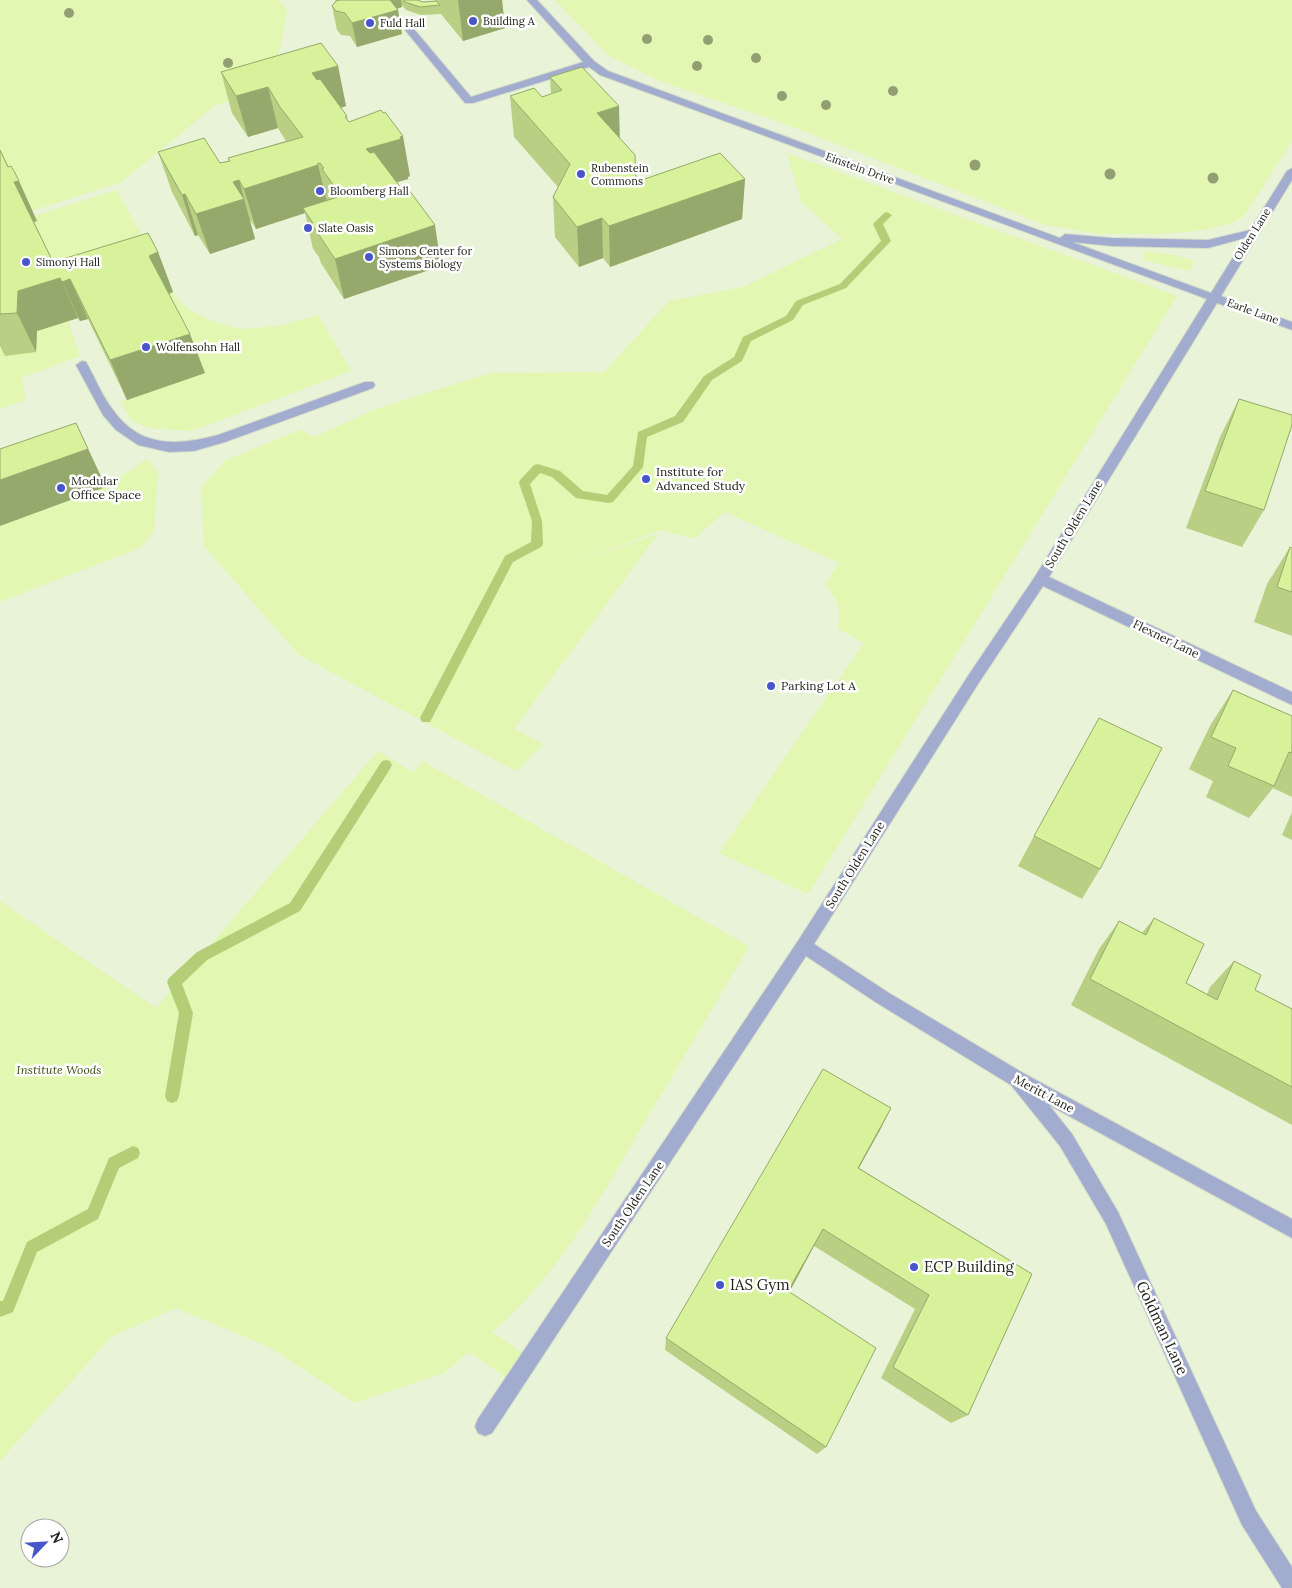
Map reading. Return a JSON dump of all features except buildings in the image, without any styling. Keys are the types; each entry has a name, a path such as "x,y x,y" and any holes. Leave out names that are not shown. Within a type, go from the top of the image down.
{"street":[{"name":"Einstein Drive","path":"532,0 590,63 604,73 1041,235 1213,296"},
{"path":"410,30 469,101 590,63"},
{"name":"Olden Lane","path":"1213,296 1292,171"},
{"path":"1041,235 1112,242 1208,244 1252,233"},
{"name":"Earle Lane","path":"1213,296 1292,326"},
{"name":"South Olden Lane","path":"485,1426 804,946 973,680 1041,579 1213,296"},
{"path":"82,365 107,412 120,428 142,442 168,447 194,446 221,438 369,385"},
{"name":"Flexner Lane","path":"1041,579 1292,698"},
{"name":"Meritt Lane","path":"804,946 883,998 1017,1079 1136,1142 1292,1229"},
{"name":"Goldman Lane","path":"1017,1079 1066,1140 1112,1218 1249,1518 1292,1585"}],"shaded area":[{"name":"Institute for Advanced Study","path":"0,0 1292,0 1292,1588 0,1588 0,1265 320,1213 0,958"}],"green space":[{"path":"0,0 279,0 287,10 273,88 216,105 121,182 32,211 0,182"},
{"path":"555,0 1292,0 1292,141 1244,216 1230,224 1198,231 1157,234 1099,234 1046,225 785,124 659,81 609,56"},
{"path":"787,153 1177,296 808,894 719,853 864,643 838,629 838,605 825,584 839,563 725,512 694,539 661,530 579,561 658,534 514,729 543,744 516,771 299,655 204,546 201,487 226,460 300,430 314,437 376,409 490,373 604,372 669,301 743,287 842,239 801,201"},
{"path":"117,190 162,273 71,302 33,222 34,216"},
{"path":"1144,251 1174,255 1194,261 1190,271 1143,260"},
{"path":"173,292 185,307 207,319 240,329 280,326 318,315 351,371 191,431 148,428 131,419 120,401 127,400 164,296"},
{"path":"0,317 37,331 68,321 80,356 21,378 26,400 0,409"},
{"path":"147,459 158,472 154,531 142,547 0,602 0,526 106,487"},
{"name":"Institute Woods","path":"378,751 414,773 422,761 749,946 606,1188 573,1240 536,1288 492,1332 530,1358 514,1383 469,1352 444,1373 355,1403 269,1347 176,1308 111,1337 0,1461 0,901 156,1008"}],"waterway":[{"path":"426,718 509,559 537,544 537,521 524,483 538,468 556,474 580,495 609,499 638,467 642,435 679,419 708,378 738,359 747,339 790,318 799,303 843,286 886,241 878,224 887,215"},
{"path":"172,1096 186,1013 174,982 202,956 295,907 386,765"},
{"path":"0,1309 8,1307 32,1247 93,1214 114,1163 133,1153"}],"place":[{"name":"Building A","path":"473,21"},
{"name":"Fuld Hall","path":"370,23"},
{"name":"Rubenstein Commons","path":"581,174"},
{"name":"Bloomberg Hall","path":"320,191"},
{"name":"Slate Oasis","path":"308,228"},
{"name":"Simons Center for Systems Biology","path":"369,257"},
{"name":"Simonyi Hall","path":"26,262"},
{"name":"Wolfensohn Hall","path":"146,347"},
{"name":"Institute for Advanced Study","path":"646,479"},
{"name":"Modular Office Space","path":"61,488"},
{"name":"Parking Lot A","path":"771,686"},
{"name":"ECP Building","path":"914,1267"},
{"name":"IAS Gym","path":"720,1285"}]}
